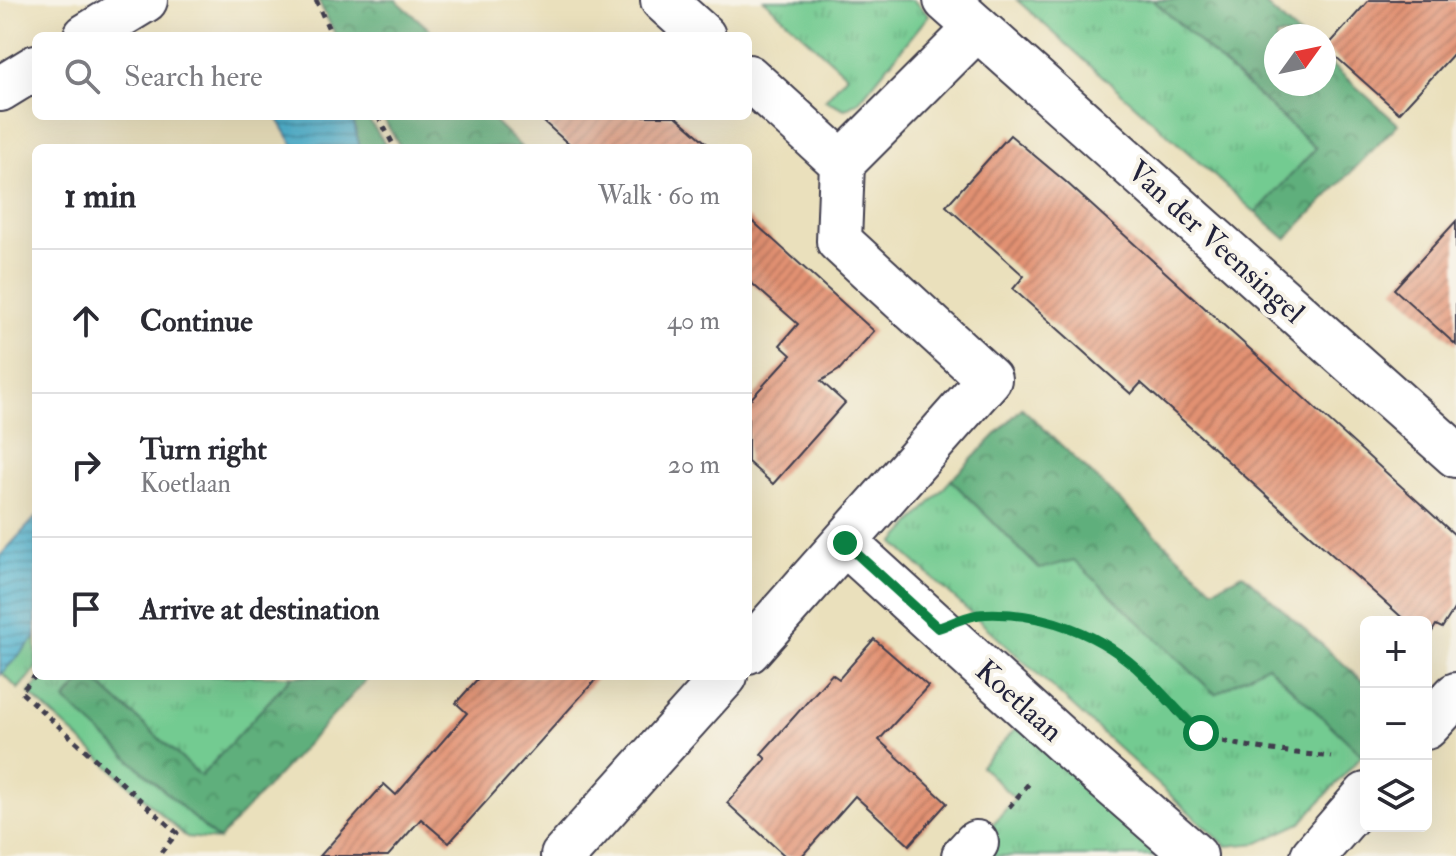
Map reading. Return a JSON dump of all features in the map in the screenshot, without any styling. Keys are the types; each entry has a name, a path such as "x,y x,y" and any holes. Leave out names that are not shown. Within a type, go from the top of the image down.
{"street":[{"path":"93,32 145,0"},
{"path":"663,0 699,32"},
{"name":"Van der Veensingel","path":"842,163 961,14 1456,455"},
{"path":"0,89 32,69"},
{"path":"752,81 842,163 839,241 989,379 752,647"},
{"name":"Koetlaan","path":"845,543 1065,743 1195,856"},
{"path":"563,856 721,680"},
{"path":"1432,721 1456,695"},
{"path":"1313,856 1354,777"}],"path":[{"path":"316,0 330,32"},
{"path":"380,120 393,144"},
{"path":"938,628 983,613 1028,617 1074,628 1106,644 1143,674 1201,733 1354,777"},
{"path":"32,680 21,692 177,833 158,856"},
{"path":"970,850 1065,743"}],"green space":[{"path":"318,0 396,0 432,32 334,32"},
{"path":"764,0 913,0 929,15 860,100 845,109 825,100 847,75"},
{"path":"1017,0 1153,0 1316,149 1256,213"},
{"path":"1153,0 1260,0 1287,24 1264,24 1264,96 1336,96 1336,69 1398,124 1286,239 1256,213 1316,148"},
{"path":"353,120 369,120 385,144 359,144"},
{"path":"384,120 493,120 518,144 399,144"},
{"path":"1022,408 1213,589 1243,574 1360,679 1360,753 1267,665 1215,694 1074,560 1040,569 951,480"},
{"path":"951,480 1039,569 1074,559 1215,694 1267,665 1360,753 1360,757 1301,823 1258,843 1226,846 894,543"},
{"path":"32,641 32,673 18,689 2,673"},
{"path":"40,680 82,680 65,700 218,840 186,837 29,693"},
{"path":"82,680 94,680 201,776 288,680 366,680 218,840 65,700"},
{"path":"94,680 288,680 201,776"},
{"path":"1020,724 1163,856 964,856 1015,799 981,766"}],"water":[{"path":"278,120 353,120 359,144 293,144"},
{"path":"32,521 32,641 0,675 0,556"}],"building":[{"path":"1369,0 1456,0 1456,51 1399,113 1336,57 1336,37"},
{"path":"680,120 708,144 569,144 544,122"},
{"path":"1010,135 1066,182 1456,536 1456,606 1442,628 1436,625 1432,632 1432,616 1400,616 1141,383 1131,394 1013,289 1024,276 946,206"},
{"path":"752,221 874,331 839,370 821,381 845,403 773,484 752,466 752,398 791,355 780,345 798,324 752,284"},
{"path":"1456,221 1456,345 1394,289"},
{"path":"874,639 928,686 879,740 947,803 909,845 855,796 802,856 785,856 727,803 766,759 761,754 832,674 839,679"},
{"path":"476,680 595,680 449,843 421,819 388,856 320,856 384,784 396,795 467,713 456,703"}],"route":[{"path":"845,543 938,628 983,613 1028,617 1074,628 1106,644 1143,674 1201,733"}]}
